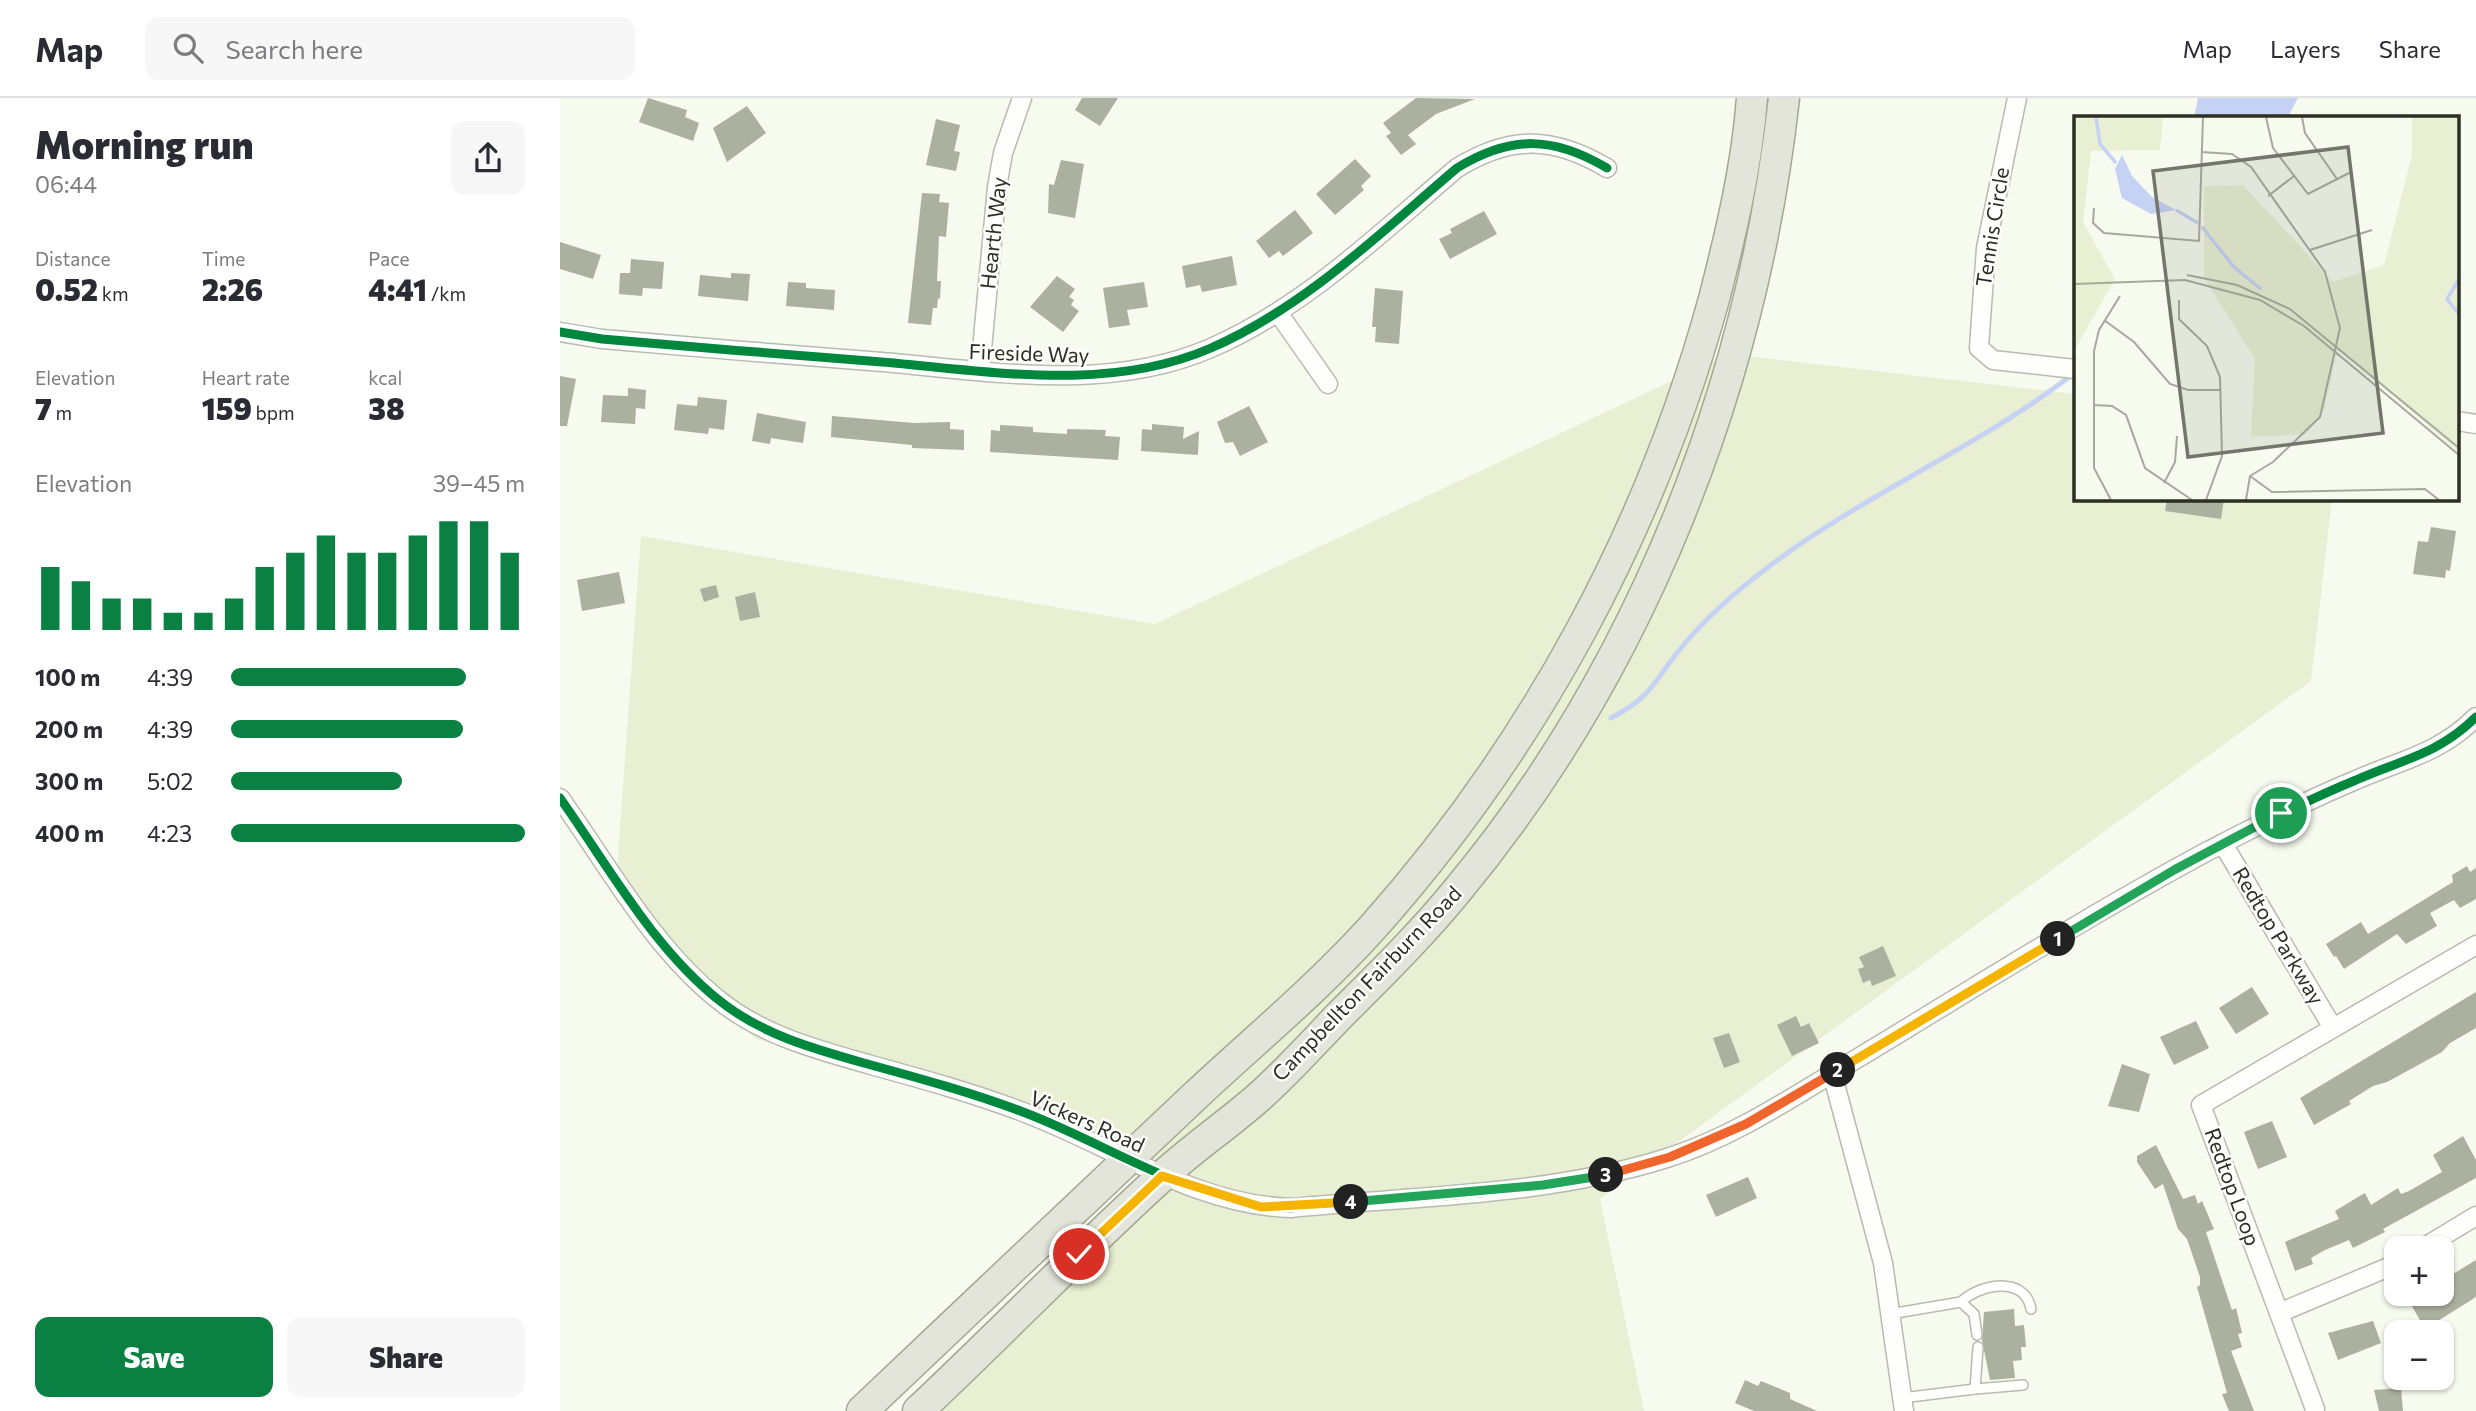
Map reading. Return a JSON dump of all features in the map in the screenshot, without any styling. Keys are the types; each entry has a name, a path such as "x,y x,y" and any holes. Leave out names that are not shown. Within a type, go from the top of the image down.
{"main road":[{"name":"Campbellton Fairburn Road","path":"862,1411 1129,1158 1289,1014 1370,930 1446,840 1541,703 1623,549 1682,403 1726,250 1742,171 1752,98"},
{"name":"Campbellton Fairburn Road","path":"918,1411 1162,1176 1261,1095 1418,935 1501,835 1593,695 1658,566 1712,423 1731,363 1760,243 1784,98"}],"street":[{"name":"Hearth Way","path":"980,371 997,187 1003,153 1022,98"},
{"name":"Tennis Circle","path":"2017,98 1986,248 1978,339 1985,356 1993,360 2074,369"},
{"name":"Fireside Way","path":"560,332 602,339 980,371 1067,376 1136,370 1209,349 1279,314 1316,287 1457,168 1480,154 1514,144 1547,143 1580,152 1607,168"},
{"path":"1279,314 1328,384"},
{"path":"2458,421 2476,424"},
{"name":"Vickers Road","path":"560,798 661,942 691,976 722,1003 761,1027 802,1045 974,1094 1026,1113 1129,1158 1162,1176 1261,1207 1291,1208 1593,1178 1670,1157 1746,1124 2223,844 2281,813 2347,783 2428,753 2460,733 2476,717"},
{"name":"Redtop Parkway","path":"2223,844 2333,1028"},
{"name":"Redtop Loop","path":"2315,1409 2201,1105 2476,945"},
{"path":"1832,1073 1883,1263 1903,1405"},
{"path":"2443,1236 2476,1216"},
{"path":"2279,1313 2384,1269"}],"lane":[{"path":"1890,1314 1961,1302 1977,1291 2013,1286 2023,1290 2029,1297 2031,1310"},
{"path":"1961,1302 1974,1314 1977,1335"},
{"path":"1975,1389 1978,1347"},
{"path":"1903,1405 1975,1389 2023,1385"}],"green space":[{"path":"1729,354 2074,394 2074,500 2332,500 2311,681 1600,1199 1644,1411 901,1411 1156,1178 920,1081 756,1039 615,897 641,536 1155,624"}],"water":[{"path":"2198,98 2298,98 2289,116 2194,116"}],"building":[{"path":"648,98 687,110 685,117 699,123 693,141 639,122"},
{"path":"1082,98 1118,98 1100,126 1075,110"},
{"path":"1416,98 1475,99 1436,114 1408,135 1416,144 1401,155 1386,136 1391,133 1383,123"},
{"path":"747,106 766,133 727,162 713,128"},
{"path":"936,119 960,125 954,151 960,152 956,171 926,165"},
{"path":"1355,159 1371,176 1361,186 1364,190 1335,215 1316,194"},
{"path":"1061,160 1084,164 1075,218 1048,213 1049,184 1054,185"},
{"path":"922,193 940,194 939,202 949,203 946,237 939,236 937,281 941,281 940,299 938,298 937,308 933,308 931,325 908,323"},
{"path":"1295,210 1313,233 1283,256 1279,251 1269,258 1256,241"},
{"path":"1484,211 1497,234 1450,259 1439,239 1452,233 1450,229"},
{"path":"560,242 601,255 593,279 560,269"},
{"path":"1232,256 1237,285 1202,292 1200,285 1186,288 1182,266"},
{"path":"631,259 664,262 662,289 643,288 642,296 619,294 620,273 630,273"},
{"path":"731,273 750,274 748,301 698,296 700,275 731,278"},
{"path":"1057,276 1075,289 1069,297 1074,300 1071,305 1079,311 1063,332 1030,307"},
{"path":"788,282 806,283 806,288 835,290 834,310 786,306"},
{"path":"1144,282 1148,307 1127,310 1130,325 1109,328 1103,288"},
{"path":"1375,288 1403,291 1399,344 1375,342 1376,327 1372,327"},
{"path":"560,376 576,379 567,426 560,426"},
{"path":"628,388 646,390 645,409 636,408 635,424 601,422 603,395 628,396"},
{"path":"698,397 727,400 724,430 709,428 708,434 674,430 677,404 697,406"},
{"path":"1249,406 1268,442 1240,456 1233,442 1225,443 1217,422"},
{"path":"757,413 806,422 803,443 771,438 770,444 752,441"},
{"path":"832,416 914,423 950,422 950,429 964,430 964,450 912,448 912,445 831,437"},
{"path":"1152,424 1184,427 1183,439 1199,431 1198,455 1141,451 1142,429 1152,430"},
{"path":"1000,425 1033,427 1033,432 1067,434 1067,429 1106,430 1105,436 1120,437 1118,460 990,452 991,430 1000,431"},
{"path":"2167,500 2224,500 2221,519 2165,511"},
{"path":"2431,527 2456,531 2450,571 2446,570 2445,578 2413,574 2418,541 2428,542"},
{"path":"619,572 625,603 582,611 577,580"},
{"path":"716,585 719,597 704,602 700,589"},
{"path":"755,592 760,617 740,621 735,597"},
{"path":"2467,866 2470,872 2476,868 2476,899 2460,908 2454,900 2430,913 2437,926 2406,944 2397,934 2344,969 2336,956 2334,957 2326,944 2361,922 2368,934 2453,882 2452,875"},
{"path":"1883,946 1896,976 1872,986 1870,980 1863,983 1858,969 1864,967 1859,957"},
{"path":"2252,987 2269,1014 2236,1034 2219,1008"},
{"path":"2476,992 2476,1028 2450,1043 2442,1052 2387,1082 2373,1086 2349,1101 2351,1104 2314,1125 2300,1098"},
{"path":"1796,1016 1801,1027 1809,1023 1819,1043 1792,1056 1777,1025"},
{"path":"2196,1021 2209,1048 2174,1065 2160,1037"},
{"path":"1729,1033 1740,1062 1724,1068 1713,1038"},
{"path":"2122,1064 2150,1074 2139,1112 2108,1106"},
{"path":"2272,1121 2287,1157 2258,1169 2244,1132"},
{"path":"2463,1136 2476,1160 2476,1178 2383,1229 2385,1232 2353,1248 2349,1240 2325,1250 2311,1258 2313,1264 2295,1271 2285,1242 2339,1219 2335,1211 2365,1193 2371,1205 2398,1188 2401,1194 2442,1172 2433,1155"},
{"path":"2156,1145 2183,1199 2195,1195 2198,1204 2202,1201 2214,1229 2206,1232 2232,1310 2236,1308 2242,1333 2238,1334 2242,1347 2231,1351 2254,1411 2229,1411 2222,1394 2227,1393 2197,1287 2200,1285 2200,1277 2187,1239 2178,1229 2163,1184 2155,1189 2137,1162 2137,1156"},
{"path":"1748,1177 1757,1198 1716,1217 1706,1195"},
{"path":"2476,1260 2476,1297 2439,1320 2420,1320 2412,1306 2454,1306 2454,1273"},
{"path":"2014,1309 2015,1326 2024,1325 2026,1347 2021,1347 2022,1360 2013,1361 2015,1378 1990,1380 1982,1340 1984,1312"},
{"path":"2373,1321 2381,1343 2338,1360 2328,1333"},
{"path":"1745,1380 1758,1386 1761,1381 1790,1393 1790,1399 1817,1411 1754,1411 1735,1403"},
{"path":"2374,1390 2401,1390 2403,1411 2379,1411"}],"waterway":[{"path":"1611,718 1636,703 1702,624 1737,591 1775,562 1848,513 2000,424 2073,374"}],"cycle path":[{"path":"560,332 602,339 1006,373 1090,375 1131,370 1172,362 1211,348 1278,312 1370,243 1457,168 1477,157 1514,145 1550,145 1587,157 1607,168"},
{"path":"560,798 633,906 674,957 720,1001 755,1024 812,1047 1023,1112 1187,1185 1255,1204 1291,1208 1480,1193 1575,1180 1667,1158 1717,1139 1765,1114 2119,900 2300,805 2434,748 2462,730 2476,717"}],"route":[{"path":"1079,1254 1162,1176 1261,1207 1291,1208 1543,1185 1593,1178 1670,1157 1746,1124 2174,870 2281,813"}]}
